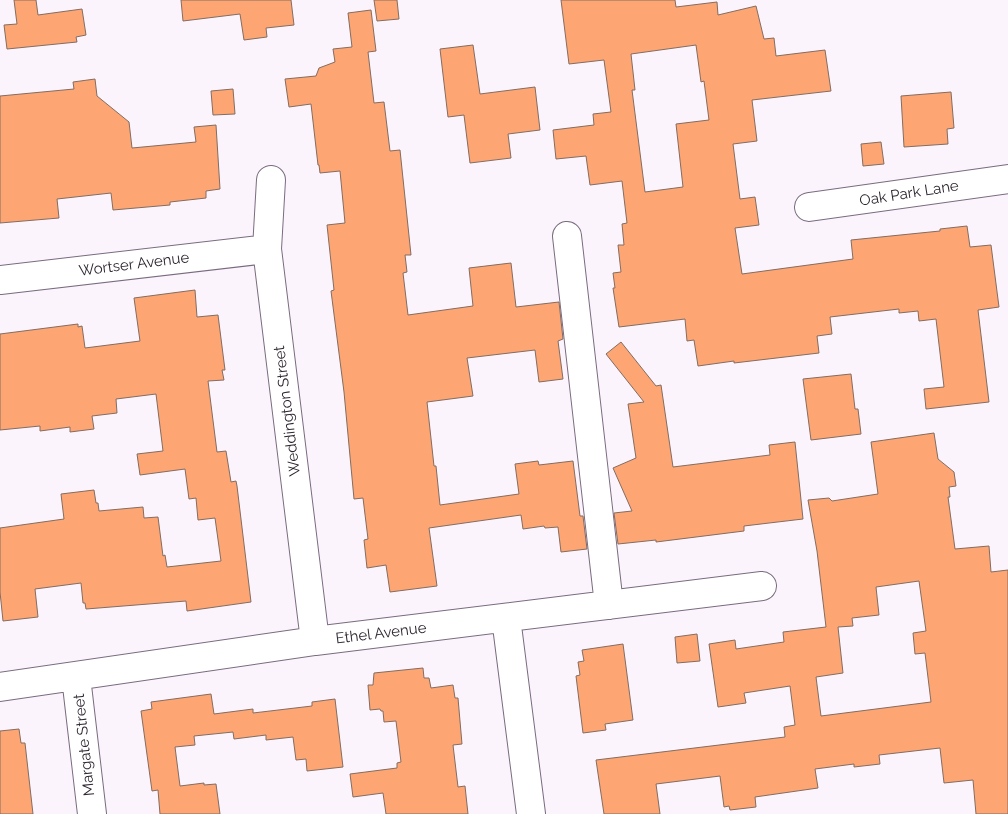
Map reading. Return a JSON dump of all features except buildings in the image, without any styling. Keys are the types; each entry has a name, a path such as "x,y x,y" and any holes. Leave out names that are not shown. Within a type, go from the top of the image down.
{"street":[{"name":"Oak Park Lane","path":"809,207 1008,179"},
{"name":"Weddington Street","path":"271,180 267,249 315,641"},
{"path":"567,236 608,605"},
{"name":"Wortser Avenue","path":"0,280 267,249"},
{"name":"Ethel Avenue","path":"0,687 315,641 762,586"},
{"path":"506,618 531,814"},
{"name":"Margate Street","path":"76,677 92,814"}]}
